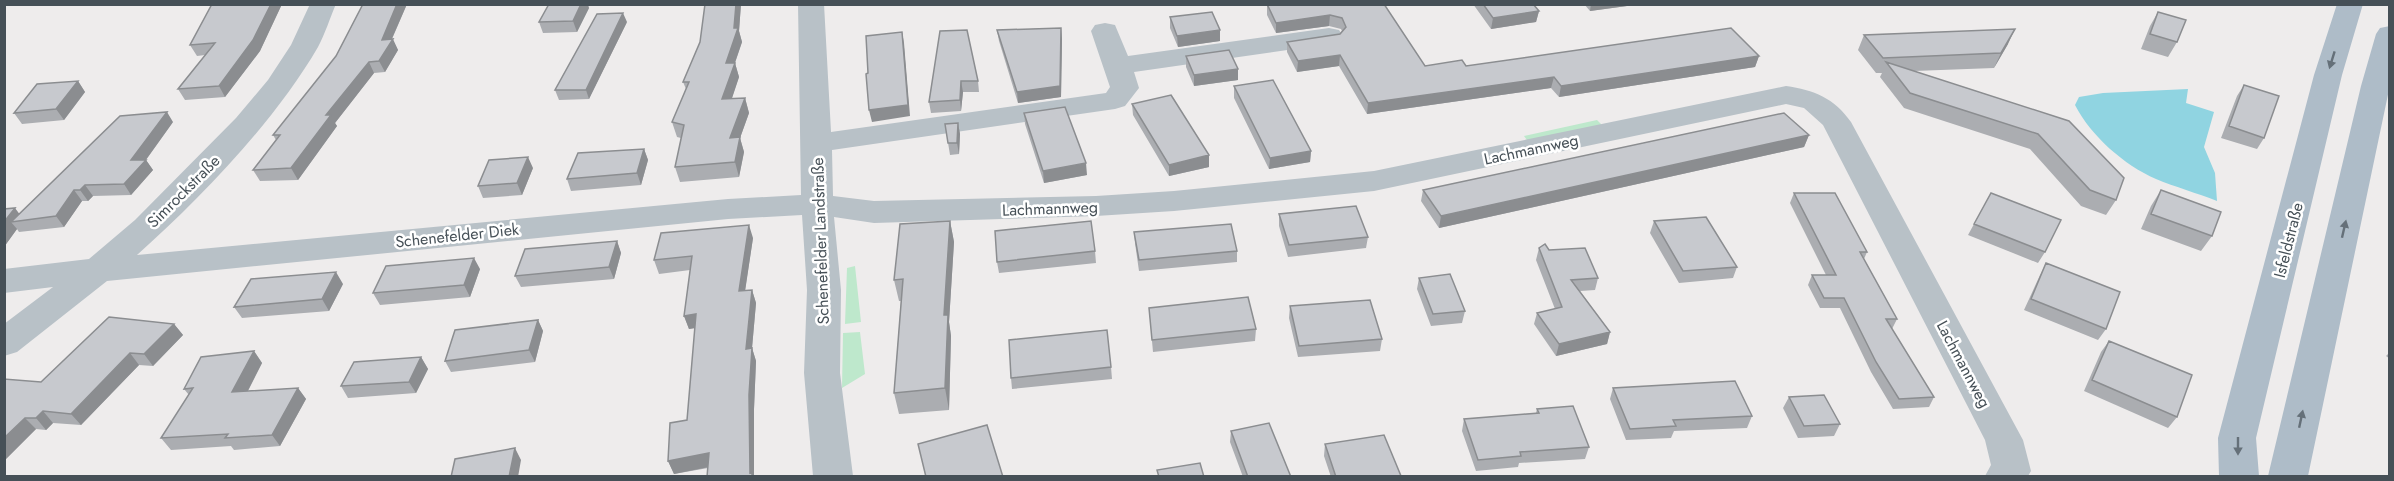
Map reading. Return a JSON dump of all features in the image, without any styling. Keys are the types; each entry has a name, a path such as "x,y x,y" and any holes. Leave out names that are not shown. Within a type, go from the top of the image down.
{"main road":[{"name":"Isfeldstraße","path":"2239,477 2237,438 2328,75 2350,4"},
{"path":"2288,477 2375,86 2390,34"}],"street":[{"name":"Simrockstraße","path":"4,343 98,270 147,228 247,124 279,85 305,45 323,4"},
{"name":"Schenefelder Landstraße","path":"811,4 817,143 817,204 823,280 822,373 833,477"},
{"path":"817,143 1115,100 1125,88 1105,31"},
{"path":"1117,66 1329,36"},
{"name":"Lachmannweg","path":"817,204 874,212 1096,206 1174,201 1374,181 1767,98 1786,95 1807,98 1822,106 1836,122 2004,440 2011,465 2011,471 2005,477"},
{"name":"Schenefelder Diek","path":"4,281 728,208 817,204"}],"green space":[{"path":"1597,120 1601,124 1600,127 1527,140 1524,136"},
{"path":"855,266 861,322 845,324 847,268"},
{"path":"860,332 865,374 842,388 843,333"}],"water":[{"path":"2188,89 2186,103 2214,112 2204,147 2215,173 2217,201 2156,179 2132,166 2099,138 2075,105 2079,97 2103,93"}],"building":[{"path":"212,4 271,4 253,40 219,86 178,89 215,43 190,45"},
{"path":"363,4 397,4 382,40 393,39 379,61 369,62 326,115 331,115 291,168 253,170 280,135 273,135 336,56"},
{"path":"549,4 581,4 573,21 539,22"},
{"path":"705,4 736,4 734,28 738,28 726,63 735,63 722,99 745,98 730,138 740,137 735,162 675,167 684,125 672,122 689,82 683,82 700,42"},
{"path":"1267,4 1384,4 1425,66 1462,60 1466,66 1731,28 1759,56 1561,86 1554,77 1368,103 1340,55 1298,61 1287,42 1340,34 1346,27 1342,18 1330,15 1276,23"},
{"path":"1483,4 1533,4 1539,11 1493,18"},
{"path":"1212,12 1220,30 1177,36 1170,17"},
{"path":"2158,12 2186,20 2177,42 2150,34"},
{"path":"623,13 586,90 555,90 597,14"},
{"path":"1061,28 1060,86 1017,92 997,30"},
{"path":"2015,29 2001,53 1883,58 1864,35"},
{"path":"967,30 978,81 961,81 960,100 929,102 940,31"},
{"path":"902,32 908,105 869,110 866,36"},
{"path":"1229,50 1238,69 1194,75 1186,56"},
{"path":"1886,62 2069,121 2124,178 2116,200 2090,190 2038,134 1910,93"},
{"path":"1273,80 1311,151 1270,158 1234,86"},
{"path":"78,81 56,109 14,113 37,84"},
{"path":"2244,85 2279,96 2264,138 2229,126"},
{"path":"1171,95 1209,155 1169,165 1132,104"},
{"path":"1065,107 1086,163 1043,171 1024,113"},
{"path":"167,112 131,160 146,160 124,184 85,185 80,190 74,190 56,216 11,222 120,116"},
{"path":"1784,113 1809,135 1441,216 1423,190"},
{"path":"958,123 957,143 948,143 945,124"},
{"path":"644,149 637,173 567,179 578,153"},
{"path":"528,157 517,183 478,186 489,160"},
{"path":"2161,190 2221,212 2212,236 2151,214"},
{"path":"1794,193 1835,193 1867,252 1860,252 1897,319 1886,319 1934,397 1899,399 1876,362 1844,298 1824,298 1812,275 1836,275"},
{"path":"1991,193 2061,220 2045,252 1974,224"},
{"path":"1356,206 1368,237 1289,245 1279,214"},
{"path":"15,208 4,222 4,209"},
{"path":"1706,217 1737,267 1683,271 1654,221"},
{"path":"950,221 944,315 948,315 945,388 894,393 903,279 894,280 900,224"},
{"path":"1091,221 1095,251 997,262 995,231"},
{"path":"1231,224 1237,251 1139,260 1134,232"},
{"path":"749,225 739,291 752,290 746,349 752,348 749,395 750,473 752,472 752,477 707,477 709,453 668,461 670,423 687,420 696,314 684,316 692,256 654,260 661,233"},
{"path":"617,241 609,267 515,276 525,249"},
{"path":"1545,244 1549,250 1585,248 1598,278 1571,280 1610,332 1559,344 1537,313 1562,307 1539,248"},
{"path":"474,258 464,285 373,293 386,266"},
{"path":"2046,263 2120,292 2106,329 2031,299"},
{"path":"336,272 322,299 234,307 251,279"},
{"path":"1450,274 1465,311 1433,314 1419,278"},
{"path":"1248,297 1256,329 1152,340 1149,308"},
{"path":"1370,300 1382,339 1299,346 1290,306"},
{"path":"109,317 174,324 144,354 130,353 71,414 43,411 36,418 25,418 4,438 4,379 41,382"},
{"path":"538,320 529,350 445,361 455,330"},
{"path":"1107,330 1111,367 1011,378 1009,340"},
{"path":"2109,341 2192,375 2177,417 2092,380"},
{"path":"254,351 232,392 298,388 272,435 225,438 228,434 161,438 193,388 184,389 201,357"},
{"path":"421,357 409,382 341,386 354,362"},
{"path":"1735,381 1752,416 1673,420 1676,426 1630,429 1613,388"},
{"path":"1824,395 1840,424 1804,426 1789,397"},
{"path":"1573,406 1589,447 1520,452 1521,456 1478,460 1464,419 1539,413 1537,409"},
{"path":"1269,423 1291,477 1248,477 1231,431"},
{"path":"987,425 1003,477 926,477 918,444"},
{"path":"1384,435 1401,476 1336,477 1325,444"},
{"path":"515,448 509,477 451,477 455,459"},
{"path":"1200,463 1204,477 1159,477 1157,470"}]}
